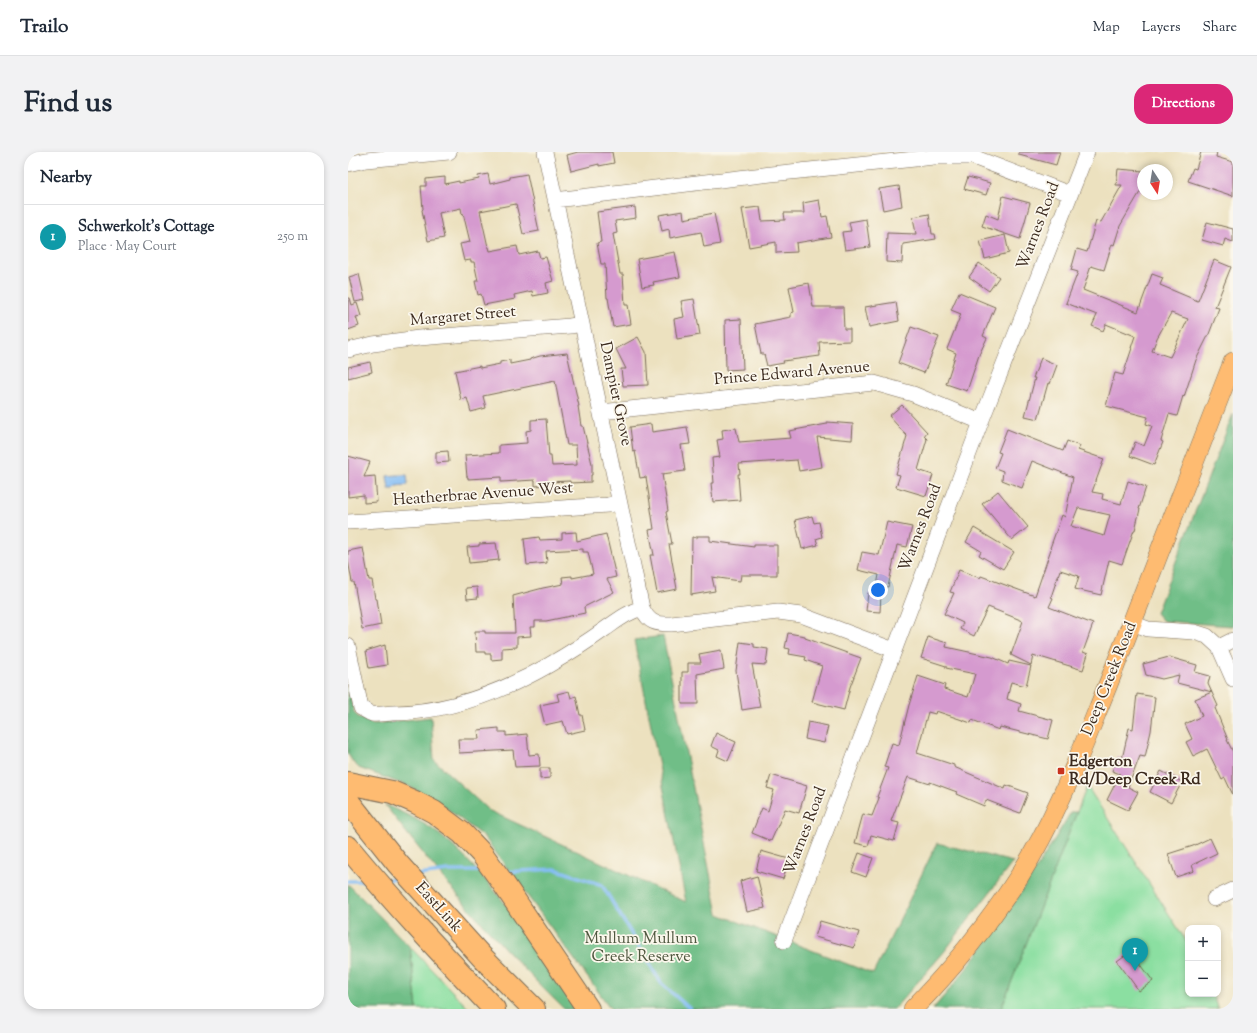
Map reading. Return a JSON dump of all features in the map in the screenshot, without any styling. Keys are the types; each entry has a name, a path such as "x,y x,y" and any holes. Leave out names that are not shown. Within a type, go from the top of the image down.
{"highway":[{"path":"348,783 392,792 415,802 434,812 462,833 482,854 503,883 588,1009"},
{"name":"EastLink","path":"348,801 398,864 481,956 534,1009"},
{"name":"EastLink","path":"348,847 415,928 446,958 494,1009"},
{"path":"348,869 415,928"}],"main road":[{"name":"Deep Creek Road","path":"913,1009 940,981 988,922 1020,875 1040,841 1063,795 1132,623 1233,362"}],"street":[{"path":"348,164 366,160 449,152"},
{"name":"Dampier Grove","path":"545,152 619,503 642,608 646,616 653,622 671,624 778,612 801,615 894,650"},
{"name":"Warnes Road","path":"784,941 981,422 1087,152"},
{"path":"555,200 770,174 934,157 973,157 1070,194"},
{"name":"Margaret Street","path":"348,350 373,344 418,338 582,324"},
{"name":"Prince Edward Avenue","path":"600,412 874,383 913,394 981,422"},
{"name":"Heatherbrae Avenue West","path":"348,522 608,505 619,503"},
{"path":"348,646 361,708 372,714 404,713 474,700 508,686 549,666 632,610 642,608"},
{"path":"1132,623 1148,629 1194,632 1207,636 1219,648 1233,679"},
{"path":"1219,648 1233,640"},
{"path":"1214,899 1233,890"}],"green space":[{"path":"1233,414 1233,626 1163,621 1156,613"},
{"name":"Mullum Mullum Creek Reserve","path":"663,636 718,914 873,974 937,843 1013,862 944,952 894,1009 611,1009 485,838 436,800 408,786 359,768 348,754 348,687 354,712 358,717 373,724 431,717 434,760 488,810 686,902 634,640"},
{"path":"1087,786 1185,939 1185,997 1213,997 1218,1009 1001,1009"},
{"path":"385,805 421,822 440,835 460,853 498,895 516,918 581,1009 564,1009 516,961 449,885"},
{"path":"1071,812 1077,812 1001,1009 933,1009 971,963 1006,914 1040,863"},
{"path":"348,884 410,947 417,1009 348,1009"},
{"path":"410,947 469,1009 417,1009"}],"water":[{"path":"407,475 408,485 396,486 394,489 389,489 387,476"}],"building":[{"path":"578,152 612,152 614,163 599,166 599,164 571,171 567,155"},
{"path":"1019,152 1060,152 1056,165 1019,155"},
{"path":"1201,152 1217,152 1216,157 1233,162 1233,196 1188,181 1193,168 1196,169"},
{"path":"1118,169 1137,171 1137,197 1120,226 1114,245 1112,244 1104,270 1091,266 1083,290 1138,312 1152,274 1163,278 1160,285 1198,301 1214,260 1231,267 1215,307 1219,308 1209,334 1196,360 1177,416 1169,414 1161,441 1163,442 1154,465 1130,456 1135,442 1144,446 1152,426 1146,424 1148,417 1106,406 1115,373 1123,375 1135,336 1106,324 1103,331 1092,326 1097,315 1066,303 1078,272 1071,270 1077,249 1087,252 1096,221 1101,222 1122,185 1116,185","holes":["1171,313 1188,319 1170,357 1152,351 1157,338"]},
{"path":"488,174 490,184 510,179 510,177 527,174 539,231 523,234 516,204 480,211 490,251 517,246 519,255 538,251 540,258 546,257 553,281 546,283 548,293 533,296 532,291 514,295 515,299 484,305 481,294 478,295 475,281 478,281 474,262 471,262 471,260 464,261 460,244 470,242 461,208 439,213 444,238 428,241 422,210 421,186 426,186 426,179 445,177 445,184 459,181 459,183 479,179 478,176"},
{"path":"968,177 990,183 986,195 964,189"},
{"path":"899,186 902,206 883,210 879,189"},
{"path":"1003,196 1030,203 1020,239 982,226 986,214 998,219"},
{"path":"819,200 822,217 827,216 831,237 796,243 797,252 776,253 776,242 749,247 742,209 760,207 762,221 785,220 784,213 804,213 803,203"},
{"path":"635,207 636,218 615,221 617,233 613,234 620,274 623,274 625,305 628,305 631,324 613,327 607,298 605,264 601,264 597,243 601,242 597,212"},
{"path":"683,211 684,219 714,213 720,244 704,247 701,232 670,238 669,229 662,231 659,215"},
{"path":"929,214 932,234 935,234 936,239 903,244 902,263 886,262 887,233 916,234 913,217"},
{"path":"866,219 870,247 845,250 842,232 851,231 849,222"},
{"path":"1207,222 1233,229 1233,242 1225,239 1223,246 1202,240"},
{"path":"1005,235 1009,253 985,259 980,241"},
{"path":"675,252 680,277 653,282 654,285 642,287 637,259"},
{"path":"979,263 999,277 989,291 969,277"},
{"path":"359,274 365,300 355,302 349,277"},
{"path":"809,283 813,307 843,307 844,329 850,329 850,341 819,342 820,356 783,361 784,363 767,366 764,354 761,354 755,324 791,317 791,313 794,312 789,287"},
{"path":"959,292 995,307 983,336 987,338 979,355 967,391 946,384 956,353 947,349 961,314 951,310"},
{"path":"348,298 350,298 352,305 357,303 361,316 356,317 359,326 348,330"},
{"path":"694,299 700,335 677,339 674,319 684,317 681,301"},
{"path":"896,302 899,321 869,327 865,307"},
{"path":"741,319 743,369 726,370 725,320"},
{"path":"911,327 939,337 924,373 898,363"},
{"path":"638,337 646,352 648,385 623,386 621,369 626,369 616,349"},
{"path":"567,353 579,406 581,426 583,426 592,464 591,482 547,482 548,485 535,486 535,480 501,482 501,477 468,479 465,455 499,453 499,445 527,443 526,431 531,430 531,420 546,419 549,456 551,456 552,466 577,465 576,445 567,445 555,381 483,396 486,408 471,412 467,398 461,400 455,371 500,364 500,362 510,360 510,364 530,360 540,356"},
{"path":"1041,358 1057,365 1050,384 1048,383 1038,419 1025,416 1035,378 1033,378"},
{"path":"370,362 372,372 348,378 348,367"},
{"path":"902,405 927,432 924,436 927,439 918,470 933,475 926,496 896,487 900,475 896,474 907,436 889,416"},
{"path":"827,422 853,424 852,440 817,437 822,467 799,471 797,460 739,464 740,474 738,474 740,500 713,502 711,483 714,483 712,458 720,457 717,440 723,439 722,430 736,428 739,442 791,438 789,431 827,424"},
{"path":"651,424 652,432 687,427 690,444 681,445 685,471 662,474 668,511 666,512 672,544 669,544 677,589 657,593 650,555 654,555 649,530 654,529 646,477 640,478 635,451 633,452 630,427"},
{"path":"1007,429 1063,451 1067,441 1080,446 1078,450 1104,459 1092,492 1103,494 1102,499 1121,504 1128,481 1146,487 1139,509 1135,530 1122,564 1109,560 1101,595 1075,589 1079,576 1060,570 1051,597 1053,598 1049,607 1093,624 1083,652 1088,654 1083,670 1033,656 1031,665 1011,655 1023,621 988,607 974,636 960,629 963,623 944,614 954,593 950,592 959,570 980,578 981,576 1035,596 1062,515 1065,517 1073,477 1032,461 1022,488 1002,480 1003,471 995,468 1001,453 998,452","holes":["1078,508 1110,515 1104,536 1071,526"]},
{"path":"448,451 449,462 436,463 436,452"},
{"path":"348,456 370,462 364,477 375,476 377,502 364,503 364,495 348,497"},
{"path":"998,491 1028,527 1012,540 982,504"},
{"path":"812,516 814,523 819,522 822,537 816,539 818,545 802,549 795,520"},
{"path":"887,522 912,527 907,547 897,545 888,587 877,585 879,575 858,570 862,552 879,555"},
{"path":"974,528 1014,552 1003,569 979,555 981,551 966,542"},
{"path":"576,532 577,541 606,534 616,577 607,579 614,592 584,607 585,613 546,621 535,621 535,627 530,627 531,636 517,637 517,647 502,648 502,659 491,660 491,654 476,652 475,631 485,631 485,633 515,633 513,596 563,584 562,577 572,576 572,578 593,574 588,552 583,552 583,549 546,551 547,563 527,565 524,539 539,537 540,540 562,539 562,533"},
{"path":"697,536 710,536 710,541 754,547 754,545 777,545 777,575 741,575 740,581 712,577 715,591 691,595 692,537 697,538"},
{"path":"496,543 499,560 469,563 467,547 479,546 479,544"},
{"path":"363,548 369,580 372,580 375,599 377,599 381,625 362,629 354,582 352,582 348,560 348,551"},
{"path":"477,587 478,598 467,599 466,588"},
{"path":"868,593 881,594 880,612 866,611"},
{"path":"788,633 805,636 805,638 861,658 850,687 844,710 812,702 822,666 805,660 806,657 789,654 790,649 785,648"},
{"path":"928,637 947,643 946,647 992,657 1008,664 1009,661 1031,666 1026,686 1011,682 1007,699 1021,704 1019,711 1053,720 1048,739 1000,727 999,730 972,720 971,723 936,711 935,714 928,712 917,753 954,765 954,767 1005,789 1006,785 1028,793 1020,813 986,800 984,806 956,794 957,792 930,782 930,784 908,777 891,821 899,823 894,841 871,835 868,846 855,843 863,814 872,816 879,798 877,797 888,768 884,767 892,743 899,745 918,676 945,685 944,689 968,697 975,674 946,668 946,666 921,658"},
{"path":"740,642 754,644 754,647 768,649 766,665 752,664 760,707 742,710 736,671"},
{"path":"385,645 387,665 369,668 366,651"},
{"path":"721,650 724,669 697,674 698,704 682,704 682,672 688,672 688,663 701,663 699,654"},
{"path":"1169,657 1197,665 1195,672 1210,676 1208,684 1212,692 1177,683 1179,675 1162,679 1146,675 1143,664"},
{"path":"569,691 571,698 576,696 585,730 567,734 563,721 545,725 540,705 559,701 557,694"},
{"path":"1212,692 1218,706 1215,708 1233,752 1233,795 1225,778 1222,780 1207,749 1193,756 1186,742 1192,739 1185,724 1202,716 1195,699"},
{"path":"1137,694 1155,697 1151,731 1145,757 1140,756 1128,787 1138,792 1128,810 1107,800 1120,774 1112,771 1118,757 1122,759 1129,728 1133,729"},
{"path":"808,722 828,726 824,743 805,739"},
{"path":"499,728 499,732 506,732 506,736 527,734 529,755 539,754 540,766 515,767 513,750 459,753 458,739 479,739 478,730"},
{"path":"716,733 736,742 728,761 717,756 719,750 711,746"},
{"path":"540,768 550,768 550,778 540,779"},
{"path":"1161,771 1182,782 1171,803 1150,792"},
{"path":"771,775 807,786 799,813 785,809 771,841 752,833 762,808 768,811 774,790 767,788"},
{"path":"1210,838 1217,853 1192,865 1194,871 1176,877 1168,854 1193,846"},
{"path":"761,851 789,859 783,879 756,871"},
{"path":"859,853 873,858 866,877 852,872"},
{"path":"757,876 765,908 747,912 740,881"},
{"path":"820,921 859,932 854,948 815,937"},
{"path":"1131,951 1153,981 1139,991 1117,961"}],"waterway":[{"path":"504,872 555,869 602,885 661,983 690,1009"},
{"path":"419,875 448,871 484,871"},
{"path":"385,880 401,878"},
{"path":"348,881 367,881"}],"place":[{"name":"Edgerton Rd/Deep Creek Rd","path":"1061,771"},
{"name":"Schwerkolt's Cottage","path":"1135,971"}]}
